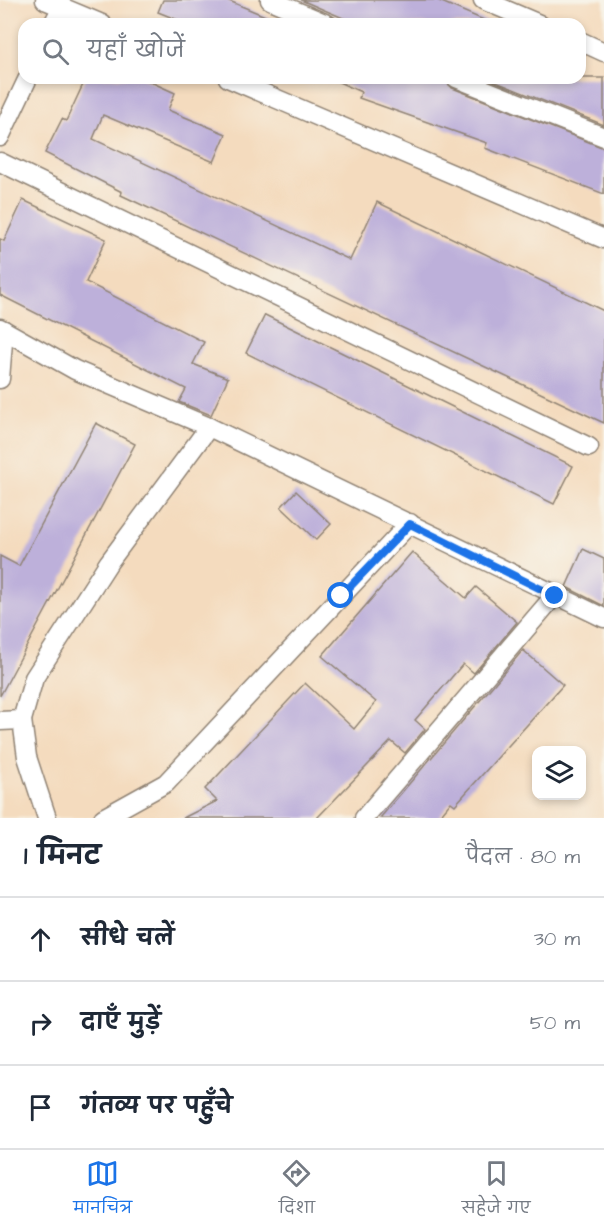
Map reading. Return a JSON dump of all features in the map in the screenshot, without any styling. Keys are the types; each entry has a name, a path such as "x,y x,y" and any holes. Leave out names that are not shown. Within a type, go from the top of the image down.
{"street":[{"path":"270,0 313,18"},
{"path":"483,0 525,18"},
{"path":"53,4 86,8"},
{"path":"586,44 604,52"},
{"path":"0,137 25,84"},
{"path":"242,84 604,239"},
{"path":"471,84 604,137"},
{"path":"0,162 589,447"},
{"path":"0,379 2,329 75,370 209,427 604,618"},
{"path":"47,818 27,757 22,720 34,678 109,562 209,427"},
{"path":"102,818 166,783 410,524"},
{"path":"364,818 555,596"},
{"path":"0,721 22,720"}],"building":[{"path":"163,0 227,0 270,18 173,18 158,12"},
{"path":"301,0 437,0 479,18 343,18"},
{"path":"586,78 604,78 604,125 501,84 586,84"},
{"path":"83,84 155,84 175,93 168,110 226,134 214,162 103,115 93,139 350,260 377,202 604,311 604,423 121,195 122,192 45,153 62,119 66,121"},
{"path":"343,84 449,84 452,88 604,148 604,194 485,148 487,143 359,98 361,92"},
{"path":"23,200 106,239 86,282 204,342 193,364 228,378 211,415 179,402 186,389 0,295 0,239 4,241"},
{"path":"265,315 573,466 554,504 246,353"},
{"path":"96,423 135,444 0,696 0,556 19,566"},
{"path":"296,491 331,524 316,540 281,507"},
{"path":"583,549 604,559 604,606 566,587"},
{"path":"412,552 466,598 476,587 517,622 474,673 463,664 415,720 425,729 405,753 391,741 317,818 183,818 217,801 205,789 305,683 354,729 376,702 322,656"},
{"path":"523,650 563,685 455,805 451,802 438,818 380,818"}],"route":[{"path":"341,596 410,524 555,596"}]}
